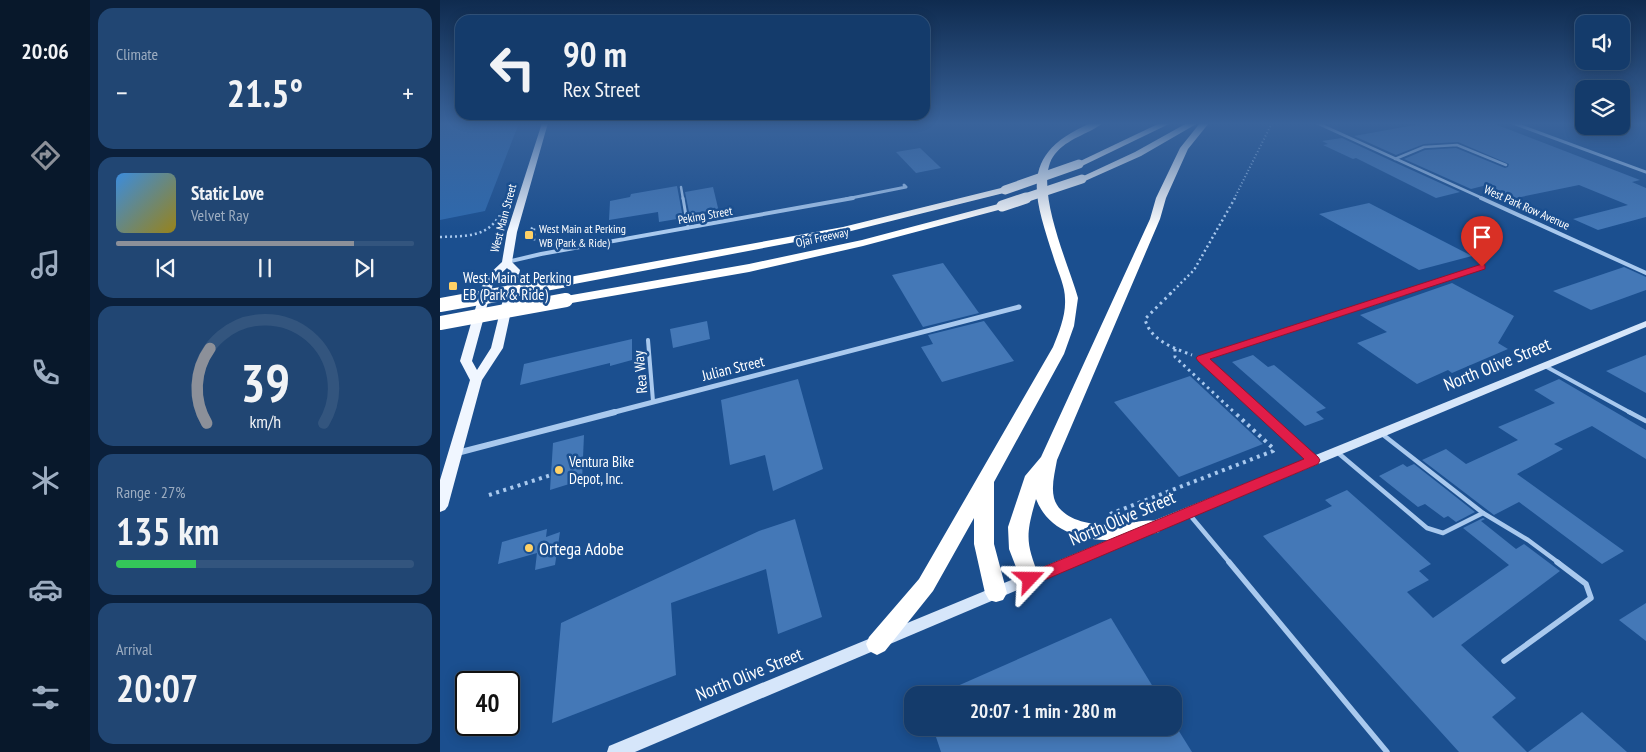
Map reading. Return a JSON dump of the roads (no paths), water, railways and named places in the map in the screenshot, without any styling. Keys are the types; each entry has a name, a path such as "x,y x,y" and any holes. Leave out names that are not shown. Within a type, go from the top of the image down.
{"highway":[{"path":"877,644 926,585 1057,354 1066,333 1071,313 1072,298 1042,193 1043,167 1049,158"},
{"name":"Ojai Freeway","path":"440,305 834,233 961,203 1005,190 1093,158"},
{"name":"Ojai Freeway","path":"440,322 749,268 863,243 1002,206 1082,179 1129,158"},
{"path":"1152,527 1110,533 1074,527 1062,521 1050,510 1045,501 1044,489 1048,460 1155,219 1161,198 1179,158"},
{"path":"1030,579 1019,549 1018,527 1034,476 1048,460"},
{"path":"986,477 983,524 984,544 996,593"}],"main road":[{"name":"West Main Street","path":"476,380 466,362 489,279 507,263 515,225 535,158"},
{"name":"West Main Street","path":"440,506 476,380 498,348 514,270 507,263"}],"street":[{"path":"1609,158 1646,172"},
{"name":"West Park Row Avenue","path":"1395,159 1646,272"},
{"name":"Peking Street","path":"507,263 541,254 905,186"},
{"path":"1314,460 1202,358 1482,267"},
{"name":"Julian Street","path":"454,454 1019,307"},
{"name":"North Olive Street","path":"615,752 877,644 1188,512 1646,324"}],"lane":[{"path":"1489,158 1506,165"},
{"path":"681,187 688,228"},
{"name":"Rea Way","path":"648,340 653,401"},
{"path":"1545,366 1646,421"},
{"path":"1380,433 1483,513 1528,540 1586,584 1591,598 1504,661"},
{"path":"1336,451 1426,528 1443,533 1483,513"},
{"path":"1188,512 1387,752"}],"place":[{"name":"West Main at Perking WB (Park & Ride)","path":"529,235"},
{"name":"West Main at Perking EB (Park & Ride)","path":"453,286"},
{"name":"Ventura Bike Depot, Inc.","path":"559,470"},
{"name":"Ortega Adobe","path":"529,548"}]}
